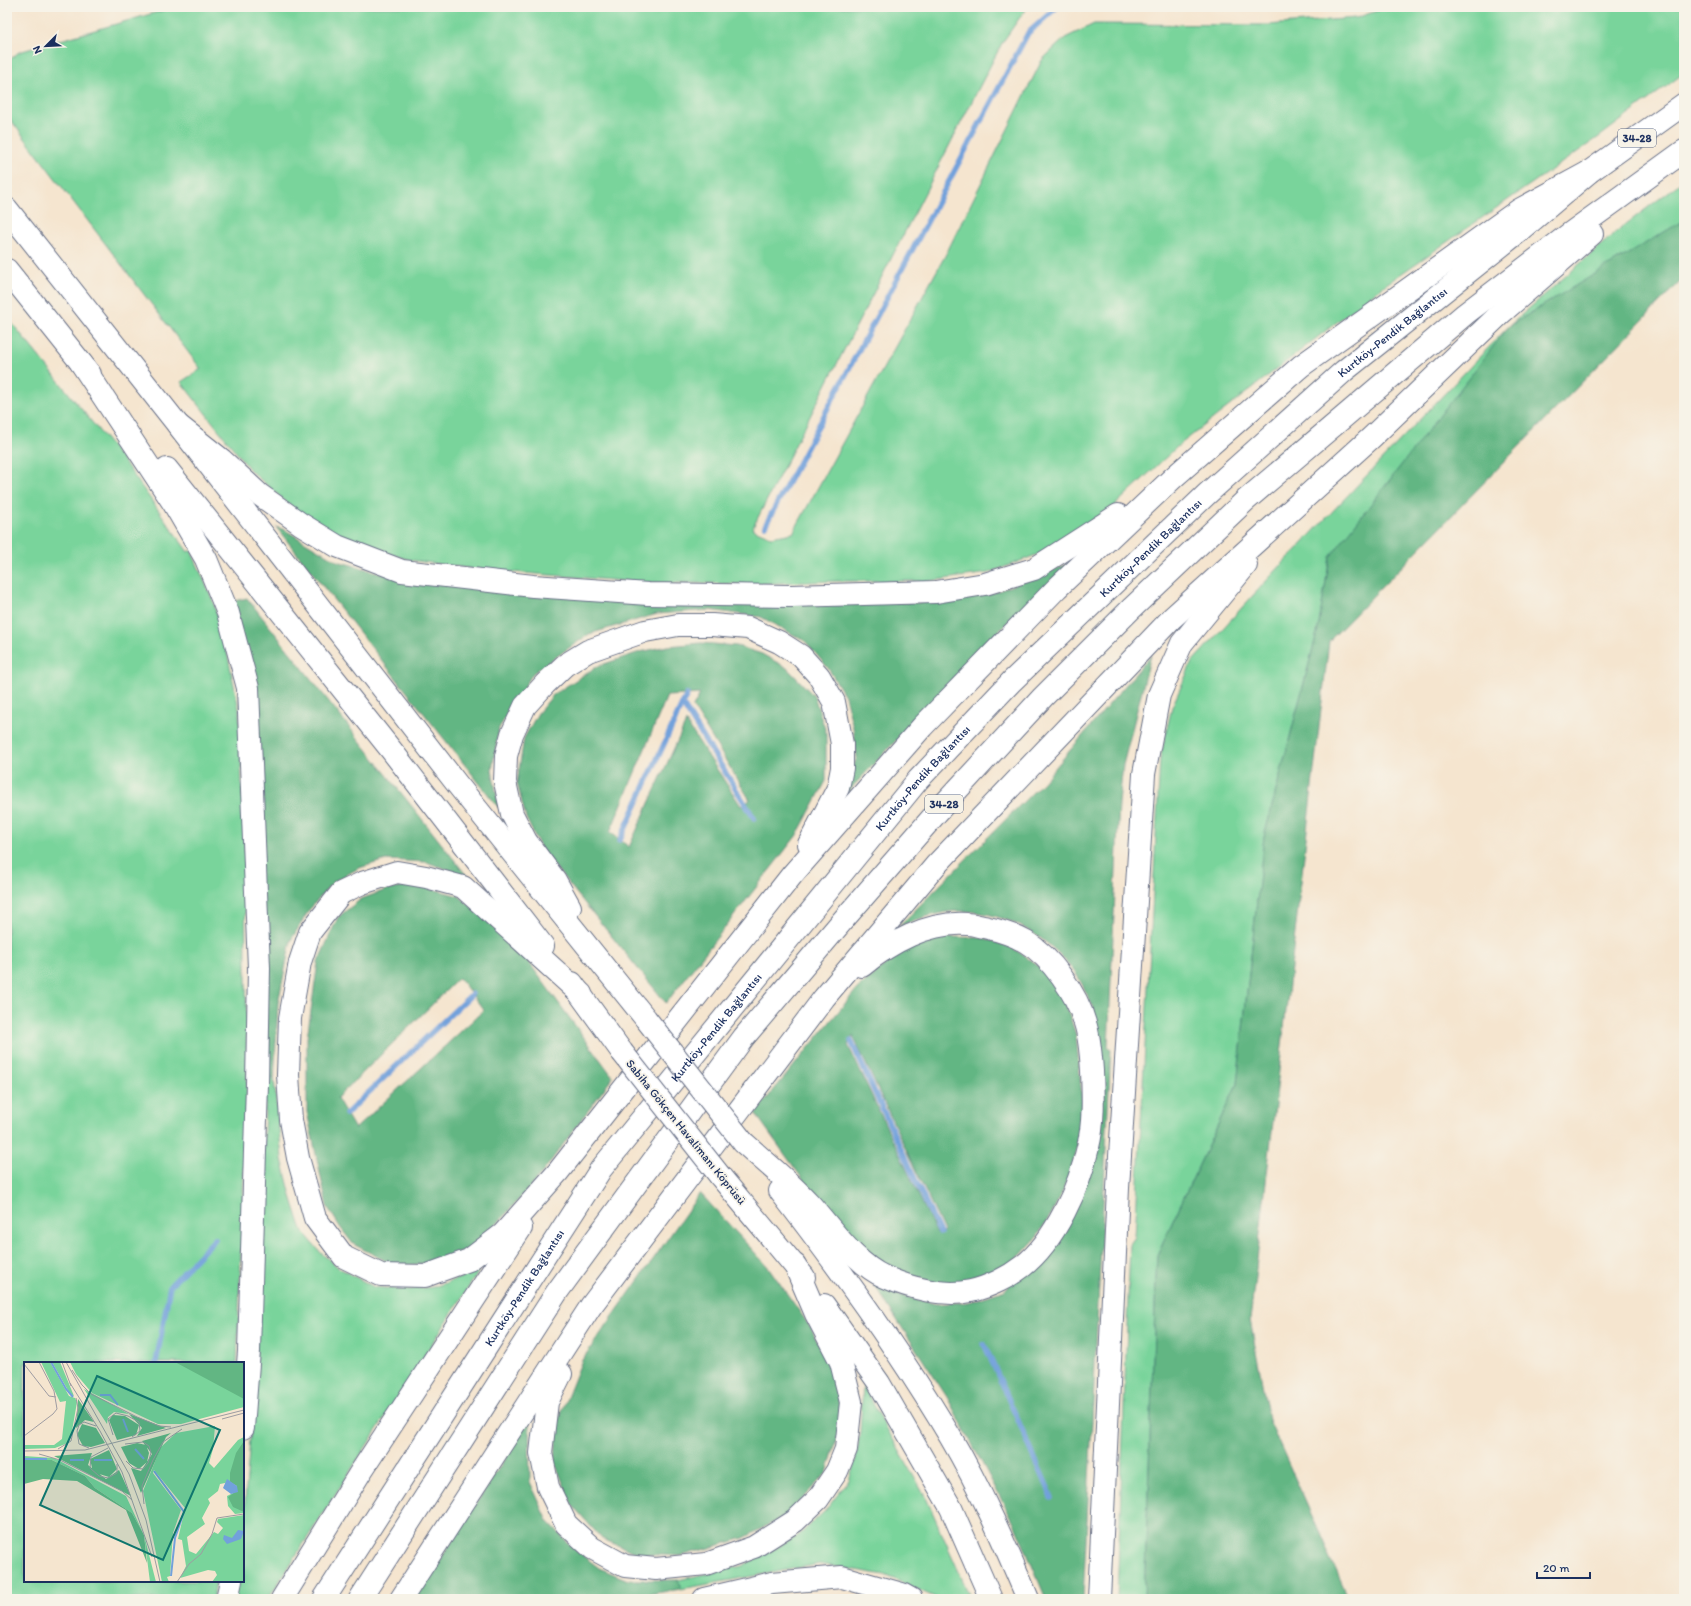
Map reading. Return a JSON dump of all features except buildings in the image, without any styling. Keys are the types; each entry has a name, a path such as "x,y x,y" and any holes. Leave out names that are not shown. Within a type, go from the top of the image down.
{"highway":[{"name":"Kurtköy-Pendik Bağlantısı","path":"324,1599 601,1169 918,780 1012,681 1207,494 1344,371 1522,229 1589,172 1684,104"},
{"name":"34-28","path":"360,1599 557,1292 744,1037 946,802 1043,696 1131,609 1246,500 1464,314 1568,234 1684,151"},
{"path":"401,1599 591,1306 824,998 936,865 1172,618 1372,437 1499,315 1684,156"},
{"path":"581,994 463,887 426,877 397,872 362,883 341,893 310,932 300,962 290,1018 288,1076 291,1120 298,1158 315,1218 344,1257 381,1275 425,1276 469,1260 503,1234 558,1172 792,875 922,727 1057,588 1174,477 1301,366 1519,210 1589,172"},
{"path":"7,209 178,425 322,612 743,1142 825,1250 886,1335 951,1438 998,1530 1028,1599"},
{"path":"7,270 387,745 581,994"},
{"path":"81,363 174,504 206,559 228,613 248,688 259,968 249,1343 244,1414"},
{"path":"178,425 222,460 260,495 301,524 337,546 402,571 533,586 648,594 791,596 936,592 985,584 1034,569 1101,527 1174,477"},
{"path":"1099,1599 1118,1188 1144,774 1158,695 1182,643 1298,503"},
{"path":"610,975 554,880 526,841 512,814 505,782 506,756 512,734 525,706 565,665 588,651 644,631 678,625 712,625 748,628 779,642 802,656 819,676 834,702 842,744 842,768 838,788 792,875"},
{"path":"743,1142 807,1201 856,1257 882,1276 917,1288 944,1292 970,1291 997,1281 1023,1266 1044,1244 1061,1218 1077,1183 1088,1147 1094,1105 1091,1055 1085,1022 1071,992 1056,968 1026,942 996,930 966,923 938,926 911,935 878,952 824,998"},
{"name":"Sabiha Gökçen Havalimanı Köprüsü","path":"581,994 622,1052 720,1176 796,1265"},
{"path":"282,1599 360,1473 558,1172"},
{"path":"591,1306 575,1345 548,1402 541,1453 548,1487 566,1524 592,1548 625,1566 656,1569 706,1564 754,1547 796,1521 818,1499 837,1471 846,1449 851,1402 841,1362 816,1314 796,1265"},
{"path":"796,1265 879,1382 951,1508 991,1599"},
{"path":"704,1599 772,1583 842,1577 902,1594 911,1599"},
{"path":"227,1599 231,1582"}],"green space":[{"path":"175,7 1030,7 1025,10 1002,43 752,529 771,537 793,533 946,254 1042,60 1065,38 1094,24 1268,25 1356,18 1388,7 1684,7 1684,73 1599,137 1382,287 1178,446 1114,506 1041,553 989,573 929,581 838,581 749,584 637,582 474,569 410,560 351,542 305,519 251,471 181,382 201,369 7,115 7,62 19,52"},
{"path":"1684,180 1684,223 1330,557 1318,629 1264,837 1237,1084 1157,1255 1144,1599 1117,1599 1130,1244 1135,1237 1160,759 1172,707 1192,662 1270,577 1509,326 1617,231"},
{"path":"1684,220 1684,278 1329,641 1250,1320 1269,1420 1349,1599 1144,1599 1157,1255 1237,1084 1264,837 1318,629 1330,557 1509,326"},
{"path":"7,317 125,463 188,552 191,550 213,601 227,652 239,709 245,864 247,1085 237,1362 24,1362 24,1582 216,1582 213,1599 7,1599"},
{"path":"276,527 285,530 337,561 406,580 917,603 990,594 1071,563 1005,625 842,798 857,757 853,727 845,696 828,668 805,641 761,617 710,610 657,614 589,634 533,673 499,728 492,770 499,808"},
{"path":"247,598 467,876 426,862 386,860 359,868 333,882 309,910 291,940 278,1003 274,1079 266,1077 234,601"},
{"path":"701,643 737,646 762,654 787,668 814,696 826,732 826,781 797,835 666,1003 542,851 526,818 517,783 524,738 538,713 554,694 598,666 640,652 668,646","holes":["700,694 693,707 750,800 741,806 686,722 629,847 610,832 667,696"]},
{"path":"1151,655 1123,765 1119,803 1108,1047 1111,1049 1083,1599 1046,1599 1016,1527 947,1397 873,1283 903,1296 936,1304 969,1302 1005,1290 1085,1186 1090,1014 1094,1010 1078,977 1055,950 1042,939 1012,922 995,916 953,911 922,918 899,926 1044,781"},
{"path":"410,886 429,888 459,896 484,917 527,960 613,1077 539,1177 496,1225 468,1250 429,1263 408,1265 388,1262 353,1244 340,1227 327,1206 307,1112 307,1038 318,962 338,917 361,899 386,890","holes":["459,978 484,1010 355,1129 337,1098"]},
{"path":"950,937 984,938 1013,948 1037,965 1052,983 1065,1002 1076,1035 1083,1108 1076,1153 1066,1184 1053,1211 1037,1237 1018,1258 998,1271 974,1282 941,1285 888,1269 864,1250 812,1192 755,1113 857,989 899,952 925,941","holes":["853,1036 944,1231 937,1234 848,1045"]},
{"path":"266,1077 274,1079 282,1159 291,1196 302,1230 321,1253 339,1268 374,1287 405,1290 434,1287 479,1271 268,1599 234,1599 236,1582 244,1582 244,1515 256,1361"},
{"path":"700,1193 769,1268 811,1328 837,1384 841,1424 827,1473 785,1516 744,1538 681,1556 640,1554 602,1539 572,1505 555,1463 557,1423 582,1360"},
{"path":"863,1386 927,1500 971,1599 939,1599 885,1575 820,1564 681,1589 678,1580 742,1566 798,1536 825,1511 849,1480 856,1458 860,1433"},
{"path":"529,1421 530,1482 548,1521 573,1548 599,1568 628,1580 678,1580 681,1589 618,1599 415,1599"}],"waterway":[{"path":"765,526 1028,33 1057,7"},
{"path":"620,840 687,694"},
{"path":"683,705 754,818"},
{"path":"346,1114 472,994"},
{"path":"851,1041 940,1233"},
{"path":"156,1362 170,1286 215,1239"},
{"path":"984,1344 1052,1497"}]}
